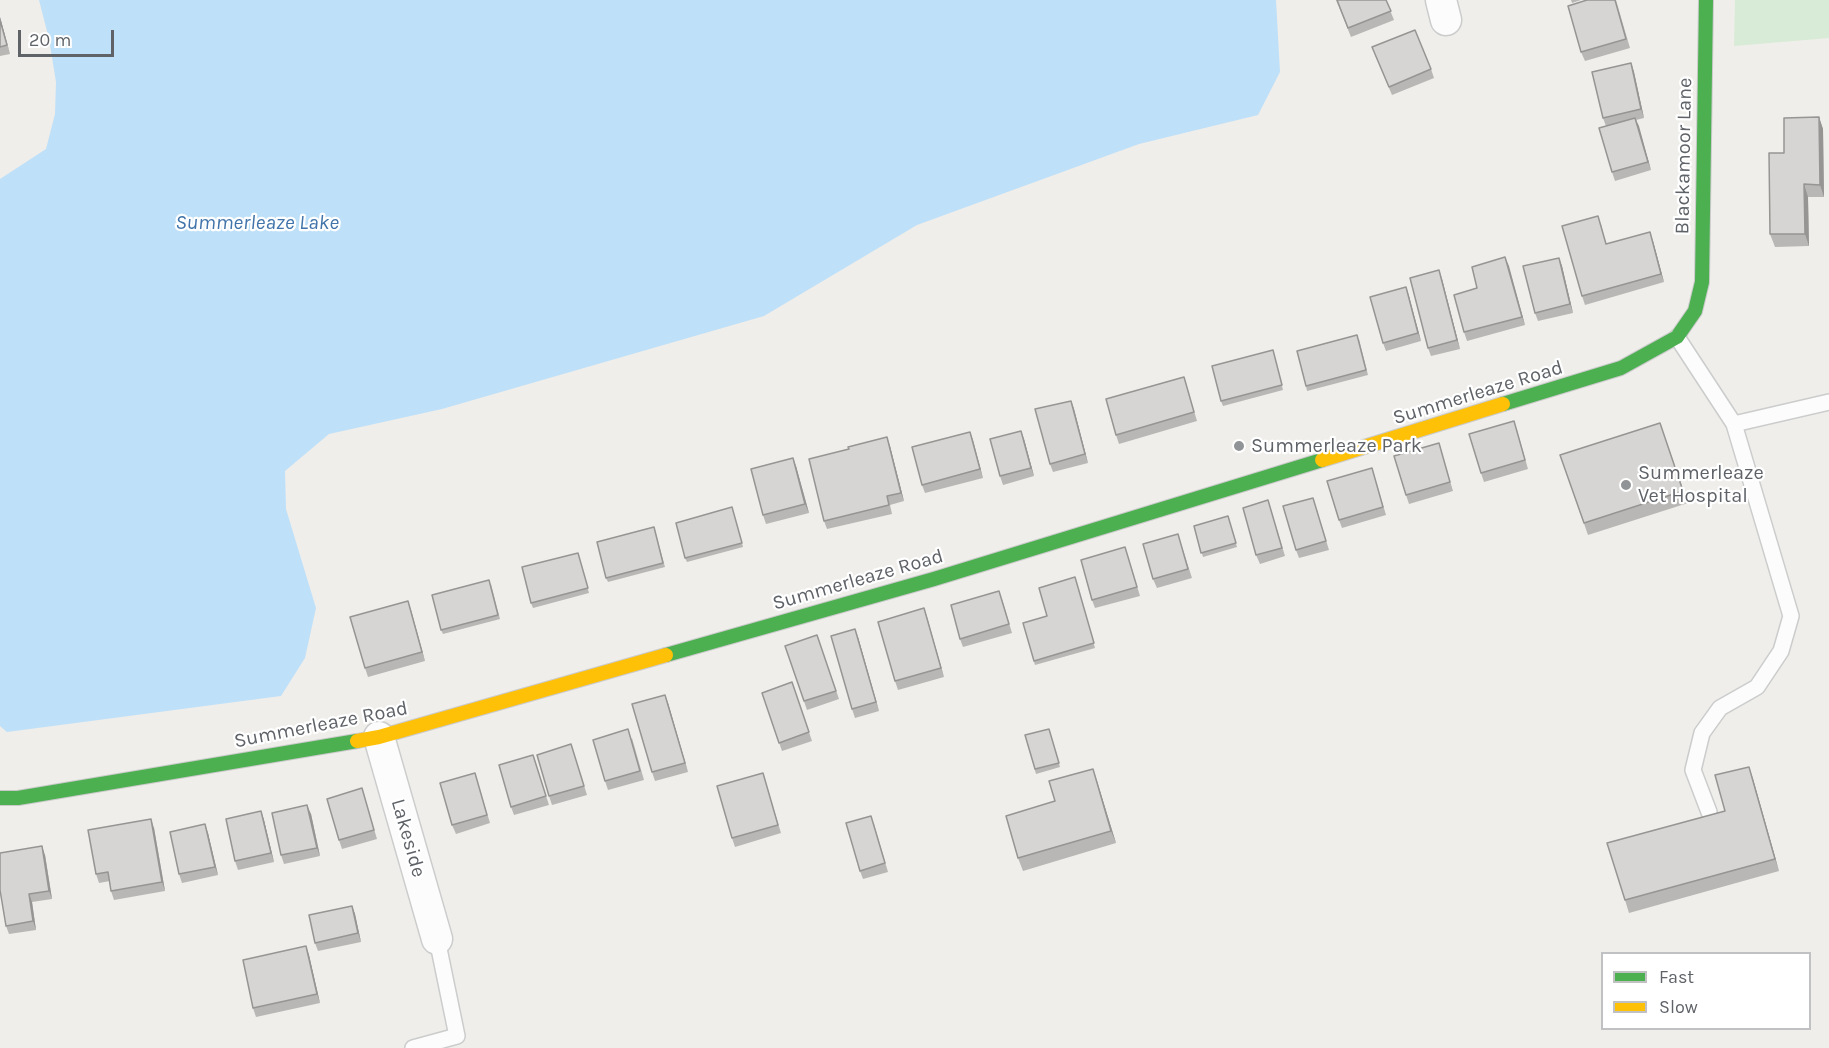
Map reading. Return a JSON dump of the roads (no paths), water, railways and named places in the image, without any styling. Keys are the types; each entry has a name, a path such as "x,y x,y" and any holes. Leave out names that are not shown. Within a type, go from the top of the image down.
{"street":[{"name":"Blackamoor Lane","path":"1695,311 1702,282 1706,0"},
{"name":"Summerleaze Road","path":"0,798 18,798 379,737 934,579 1621,368 1677,337 1695,311"},
{"name":"Lakeside","path":"379,737 436,939"}],"lane":[{"path":"1677,337 1734,424 1791,616 1781,651 1757,687 1720,708 1702,733 1693,770 1709,812"},
{"path":"1734,424 1829,402"},
{"path":"414,1048 457,1036 436,939"}],"water":[{"name":"Summerleaze Lake","path":"39,0 1276,0 1280,72 1258,115 1139,144 917,225 764,316 442,409 329,434 285,471 286,509 316,608 305,658 281,696 7,732 0,726 0,179 46,149 55,114 56,82 49,39"}],"place":[{"name":"Summerleaze Park","path":"1239,446"},
{"name":"Summerleaze Vet Hospital","path":"1626,485"}]}
